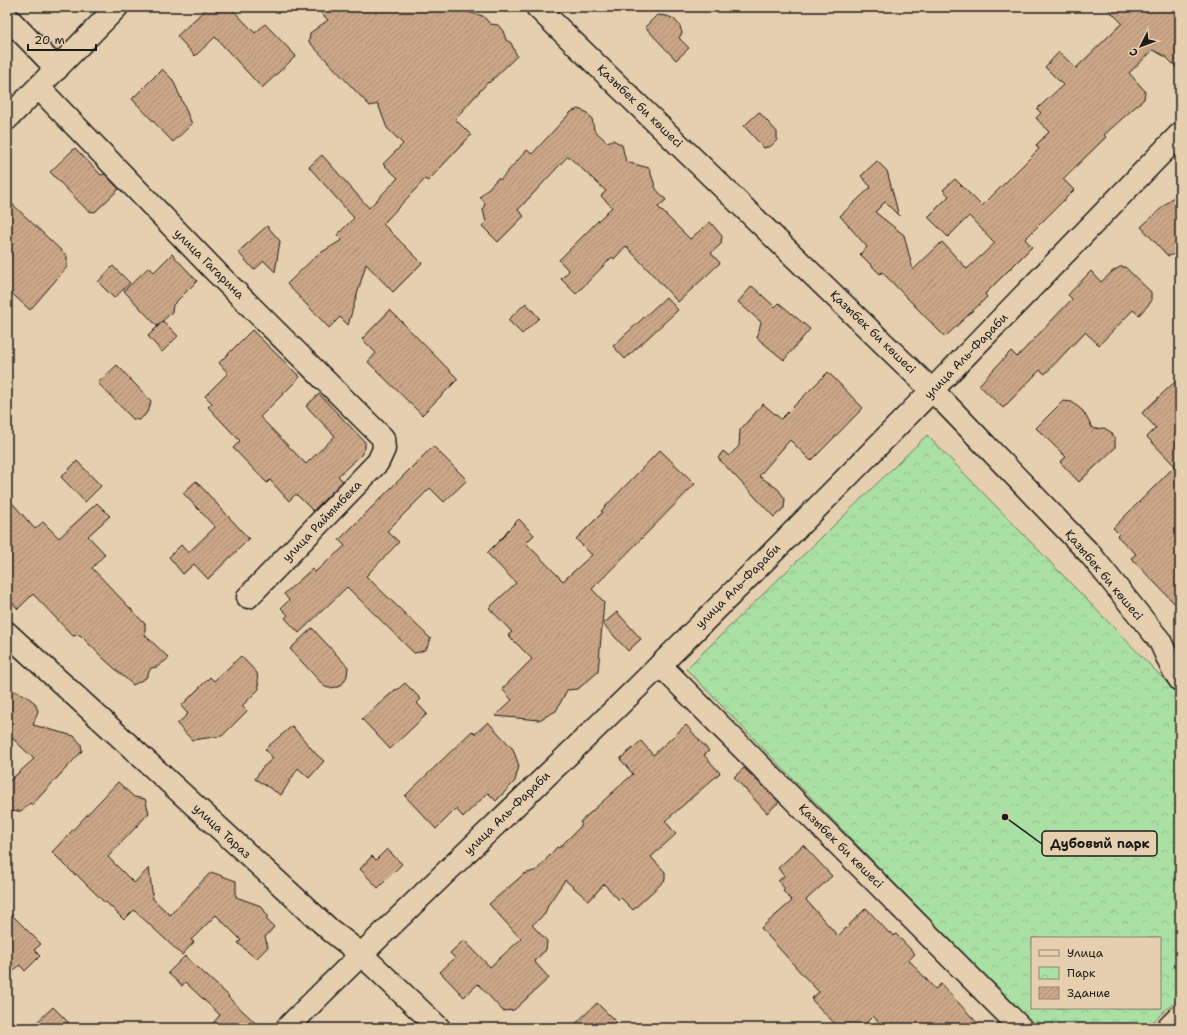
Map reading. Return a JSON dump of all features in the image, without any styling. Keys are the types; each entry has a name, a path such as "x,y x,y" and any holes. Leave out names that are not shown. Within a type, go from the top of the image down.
{"street":[{"path":"7,119 118,7"},
{"name":"Қазыбек би көшесі","path":"538,7 933,390 1090,554 1170,641 1172,668 1180,680"},
{"path":"7,17 57,69"},
{"name":"улица Гагарина","path":"39,88 217,273 383,438"},
{"name":"улица Аль-Фараби","path":"287,1028 361,954 660,665 933,390 1180,134"},
{"name":"улица Райымбека","path":"248,597 378,462 384,449 383,438"},
{"name":"улица Тараз","path":"7,632 330,930 361,954 439,1028"},
{"name":"Қазыбек би көшесі","path":"660,665 1022,1028"},
{"path":"1168,1028 1180,1016"}],"green space":[{"path":"927,435 1180,696 1180,996 1147,1028 1035,1028 686,669"}],"building":[{"path":"208,7 230,7 255,33 265,24 296,56 262,88 215,37 195,56 177,36"},
{"path":"315,7 448,7 483,16 490,24 498,25 503,31 506,40 511,43 517,56 489,83 488,82 455,119 471,135 428,181 425,179 383,224 422,263 393,292 366,264 348,325 340,317 329,328 287,284 317,255 342,240 337,235 354,218 309,167 322,155 369,208 398,178 383,164 403,144 387,128 378,104 370,106 309,42 310,33 328,20"},
{"path":"1106,7 1180,7 1180,71 1166,57 1153,50 1129,73 1145,91 1144,99 1104,135 1106,137 1063,179 1074,190 1025,239 1032,247 985,294 987,297 945,337 882,272 880,274 860,254 867,247 840,216 871,187 861,176 877,161 887,171 899,216 885,202 875,212 904,235 913,270 942,242 967,269 995,243 969,216 948,237 928,217 949,196 943,190 955,179 982,206 1039,149 1036,145 1049,132 1036,118 1041,113 1037,109 1063,85 1045,67 1059,52 1076,68 1122,23"},
{"path":"657,15 667,16 674,19 680,26 682,33 679,38 689,48 676,60 645,27"},
{"path":"162,69 173,80 192,124 173,142 132,99"},
{"path":"578,109 586,112 592,119 594,130 607,142 613,140 622,145 626,162 649,168 656,189 666,200 658,207 690,239 710,222 722,236 721,244 711,253 720,263 678,302 626,246 614,259 612,257 576,294 561,279 569,271 559,260 612,207 601,196 606,191 568,156 518,210 524,216 498,242 482,226 486,222 483,210 485,203 480,197 498,178 500,180 527,150 532,154 571,112"},
{"path":"759,112 777,132 777,140 771,146 764,148 744,126"},
{"path":"75,148 101,175 105,174 119,189 95,212 88,211 50,172"},
{"path":"1180,191 1180,253 1168,256 1141,227"},
{"path":"7,199 67,256 67,267 30,310 7,289"},
{"path":"267,226 280,241 275,272 264,261 254,270 238,252"},
{"path":"172,254 197,281 173,305 172,312 157,326 124,291 149,267 154,272"},
{"path":"113,266 130,283 114,298 98,282"},
{"path":"1120,267 1125,267 1151,292 1151,302 1139,315 1133,310 1099,345 1085,332 1045,374 1040,370 1003,408 979,385 1011,351 1017,357 1072,299 1068,295 1091,271 1101,282"},
{"path":"752,286 775,307 779,303 810,329 784,360 757,338 761,322 738,302"},
{"path":"666,297 678,310 625,359 613,346"},
{"path":"526,303 539,318 522,334 508,320"},
{"path":"390,310 458,379 422,415 368,362 376,353 362,339"},
{"path":"163,321 178,336 162,352 148,336"},
{"path":"252,330 300,377 260,417 306,464 335,436 306,406 319,394 365,442 365,448 361,455 338,476 343,481 313,511 296,494 289,501 270,480 267,483 233,448 240,441 208,407 212,403 205,396 228,373 219,363"},
{"path":"117,365 151,401 149,409 139,420 133,419 98,383"},
{"path":"828,372 863,408 811,461 790,440 759,476 778,489 785,499 784,508 774,517 718,458 723,451 729,456 739,446 740,430 763,404 781,419"},
{"path":"1180,377 1180,609 1131,558 1136,554 1117,536 1119,534 1113,528 1175,466 1147,437 1156,428 1142,413"},
{"path":"1063,401 1072,402 1083,411 1093,429 1104,428 1111,432 1115,439 1115,448 1079,482 1060,462 1066,457 1036,428"},
{"path":"433,446 467,480 444,502 430,488 387,531 399,542 366,576 431,639 426,649 414,653 347,587 299,633 285,618 288,615 281,608 289,600 284,594 312,569 315,572 345,546 339,540"},
{"path":"660,450 695,484 592,589 604,602 598,672 578,689 567,690 556,711 539,720 495,716 512,700 502,689 532,659 508,635 512,632 489,608 516,583 487,553 519,519 534,535 526,543 563,581 592,555 576,539"},
{"path":"77,461 101,486 85,502 61,477"},
{"path":"196,481 249,539 208,579 194,564 183,574 169,557 181,545 188,553 215,527 183,493"},
{"path":"7,497 35,529 43,522 59,538 97,503 110,516 88,536 105,554 92,568 145,624 145,635 169,658 157,667 151,668 146,678 133,685 80,635 73,636 33,594 18,609 7,597"},
{"path":"617,612 641,639 628,651 603,624"},
{"path":"312,628 348,667 347,676 343,683 338,687 325,687 290,649"},
{"path":"241,656 257,673 259,689 242,706 247,711 222,736 192,740 177,724 188,714 181,706 210,677 214,681"},
{"path":"405,683 421,699 417,703 427,714 390,749 362,719"},
{"path":"7,688 26,696 35,703 38,711 33,725 74,736 81,744 82,751 32,805 30,803 21,811 7,812 7,783 34,759 7,733"},
{"path":"488,722 513,749 519,766 515,781 496,801 488,793 463,817 456,809 436,829 405,796 472,731 475,734"},
{"path":"686,725 709,751 704,755 720,773 665,821 676,834 651,857 665,872 665,880 633,910 621,898 619,900 604,884 589,901 565,880 548,905 545,914 532,925 547,941 546,950 534,961 549,978 514,1010 503,1011 478,984 464,997 440,972 455,958 450,953 464,940 490,967 521,939 489,904 524,874 537,870 557,847 559,848 582,825 580,822 633,774 620,759 641,741 653,755"},
{"path":"292,726 324,761 309,778 298,768 281,795 255,779 262,768 273,758 265,749"},
{"path":"744,768 779,802 767,813 734,777"},
{"path":"118,782 134,797 145,799 149,813 108,857 134,883 149,868 153,899 170,915 211,872 236,881 236,897 261,906 268,916 266,919 274,927 265,937 268,947 256,959 238,943 241,940 216,915 191,940 194,942 182,955 134,910 124,920 52,852"},
{"path":"803,845 832,876 806,900 838,936 866,908 889,933 891,932 894,936 896,934 915,954 909,960 935,989 941,984 982,1028 884,1028 873,1016 861,1028 839,1028 811,999 819,992 761,928 792,901 783,891 785,889 778,881 784,876 778,868"},
{"path":"387,849 402,864 378,888 360,869 372,856 376,860"},
{"path":"7,910 41,944 34,950 40,956 25,971 20,965 7,977"},
{"path":"185,956 229,996 228,997 261,1028 209,1028 220,1015 185,982 182,986 168,973"},
{"path":"597,1003 622,1028 571,1028"},
{"path":"53,1007 74,1028 31,1028"}],"place":[{"name":"Дубовый парк","path":"1005,817"}]}
